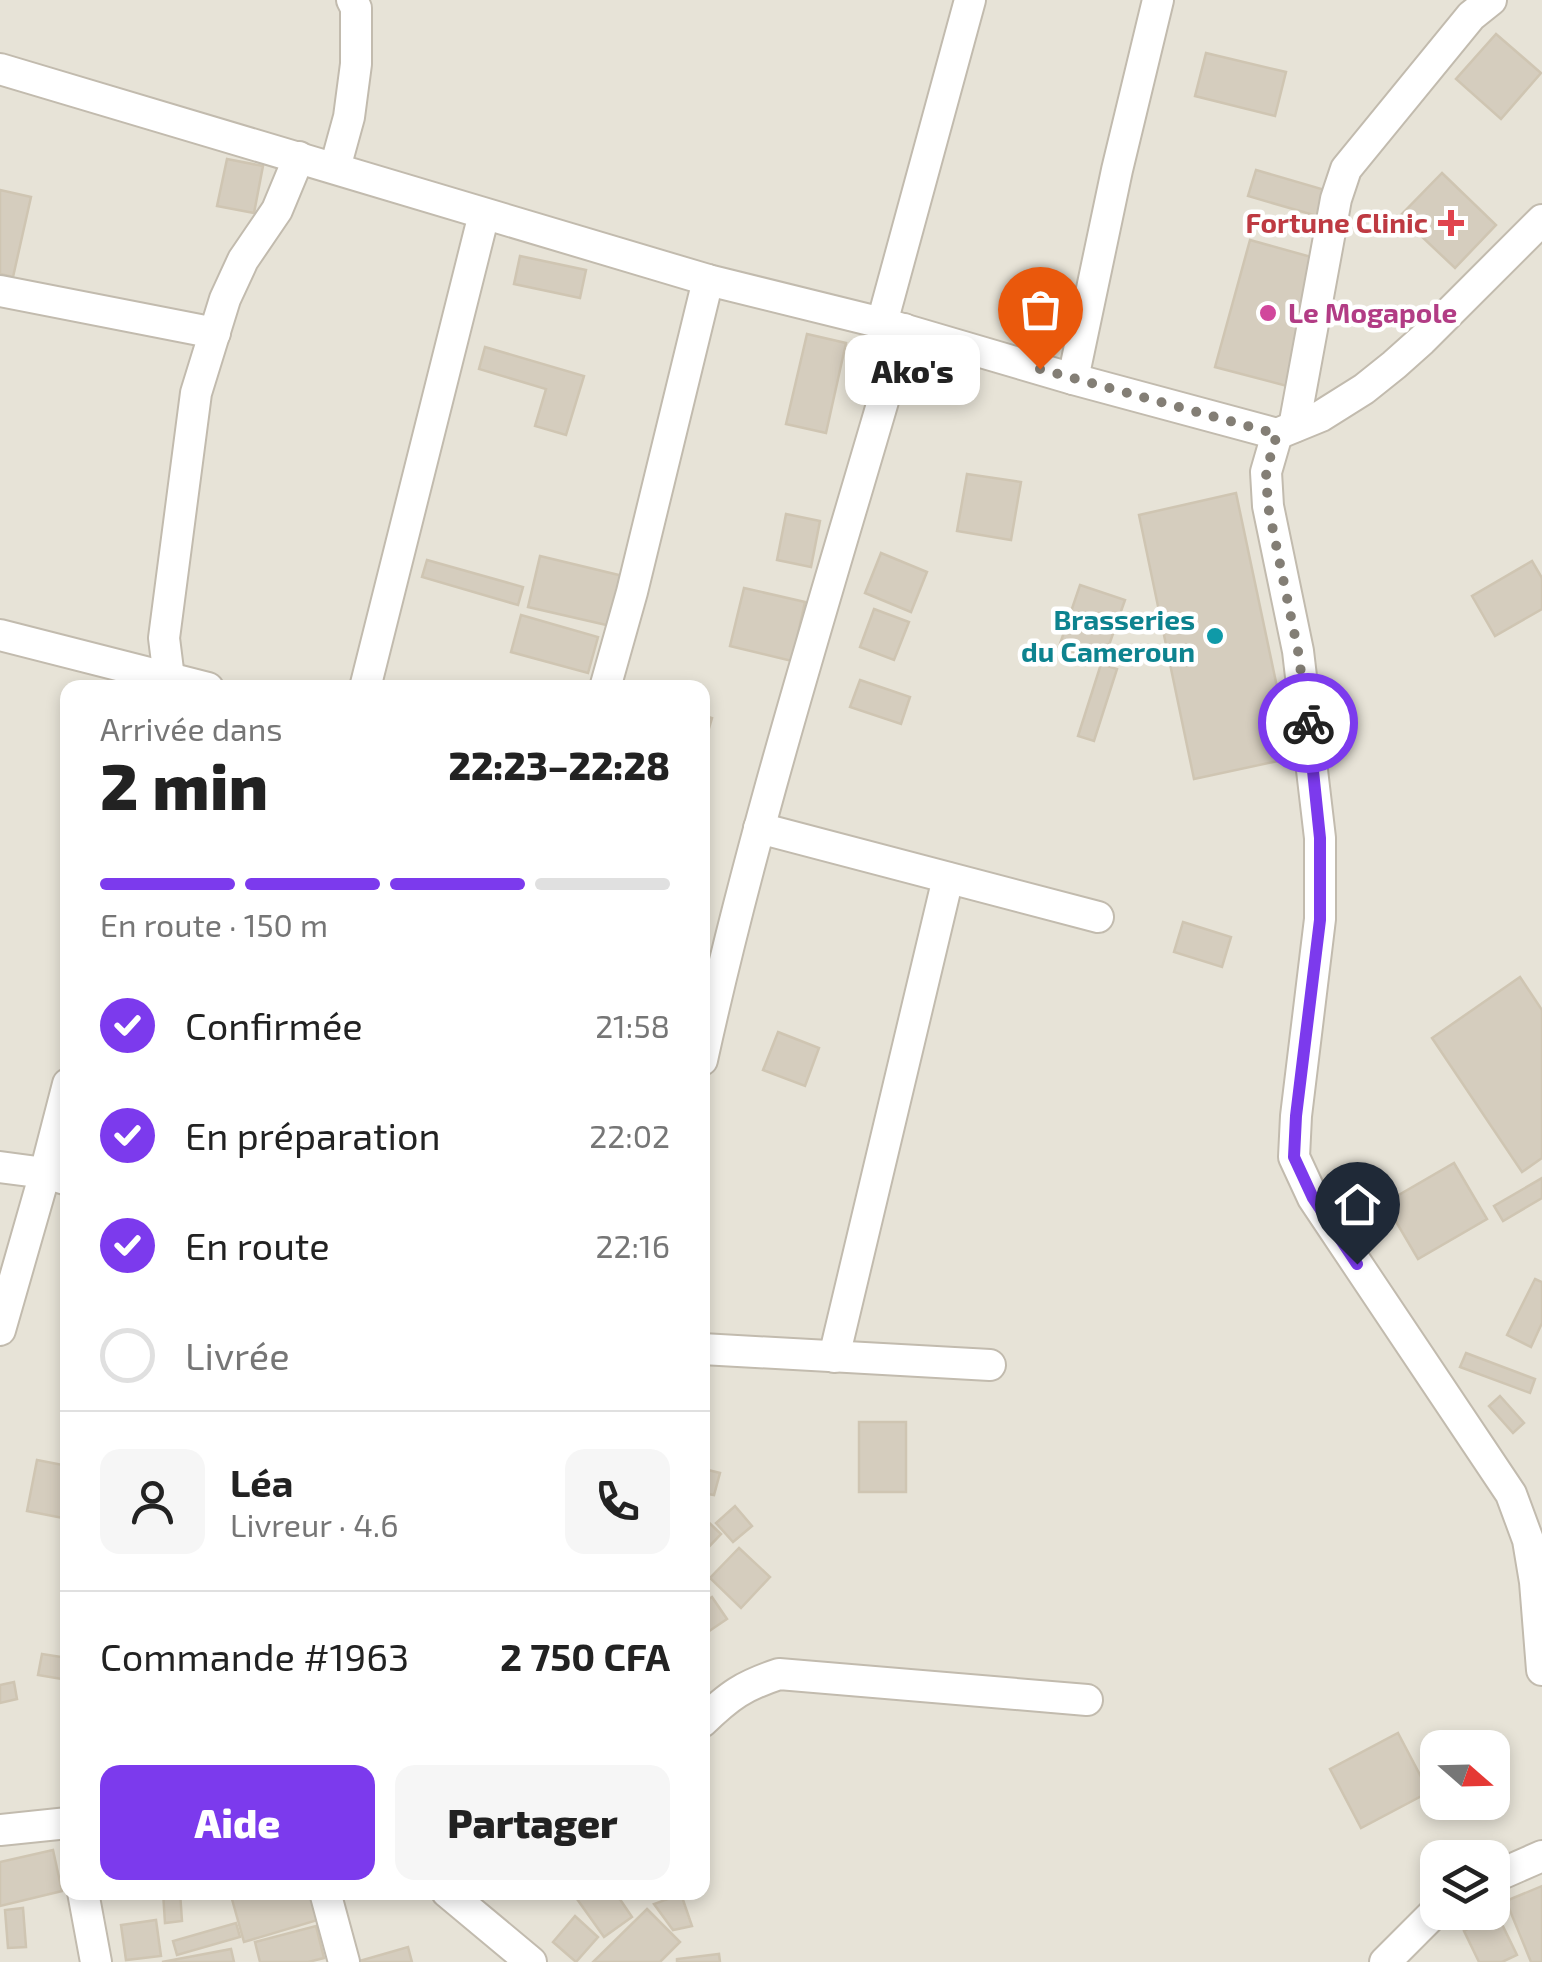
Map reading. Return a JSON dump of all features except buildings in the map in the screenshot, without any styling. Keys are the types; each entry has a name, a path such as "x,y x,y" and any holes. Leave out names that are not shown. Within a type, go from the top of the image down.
{"street":[{"path":"335,168 356,64 356,8 352,0"},
{"path":"710,1025 893,326 970,0"},
{"path":"1073,379 1158,0"},
{"path":"1492,0 1471,16 1346,169 1285,430 1266,472 1268,506 1298,651 1320,838 1320,920 1294,1157 1313,1198 1511,1494 1528,1540 1542,1670"},
{"path":"0,69 708,280 893,326 1073,379 1285,430 1321,416 1394,365 1542,220"},
{"path":"168,680 164,638 196,394 225,298 243,260 278,210 299,157"},
{"path":"367,680 484,214"},
{"path":"608,680 708,280"},
{"path":"0,291 215,333"},
{"path":"0,635 158,680"},
{"path":"759,828 1098,917"},
{"path":"834,1356 948,878"},
{"path":"0,1330 56,1177 60,1146"},
{"path":"0,1167 56,1177"},
{"path":"710,1349 990,1365"},
{"path":"710,1715 751,1683 780,1674 1087,1700"},
{"path":"0,1830 60,1824"},
{"path":"1510,1870 1542,1856"},
{"path":"84,1900 96,1962"},
{"path":"327,1900 344,1962"},
{"path":"454,1900 498,1948 531,1962"},
{"path":"1385,1962 1420,1927"}],"shaded area":[{"path":"0,0 1542,0 1542,1962 0,1962"}],"way so far":[{"path":"1040,369 1277,434 1266,472 1268,506 1298,651 1308,723"}],"place":[{"name":"Fortune Clinic","path":"1451,223"},
{"name":"Le Mogapole","path":"1268,313"},
{"name":"Ako's","path":"1040,369"},
{"name":"Brasseries du Cameroun","path":"1215,636"}],"route":[{"path":"1308,723 1320,838 1320,920 1294,1157 1313,1198 1357,1264"}]}
